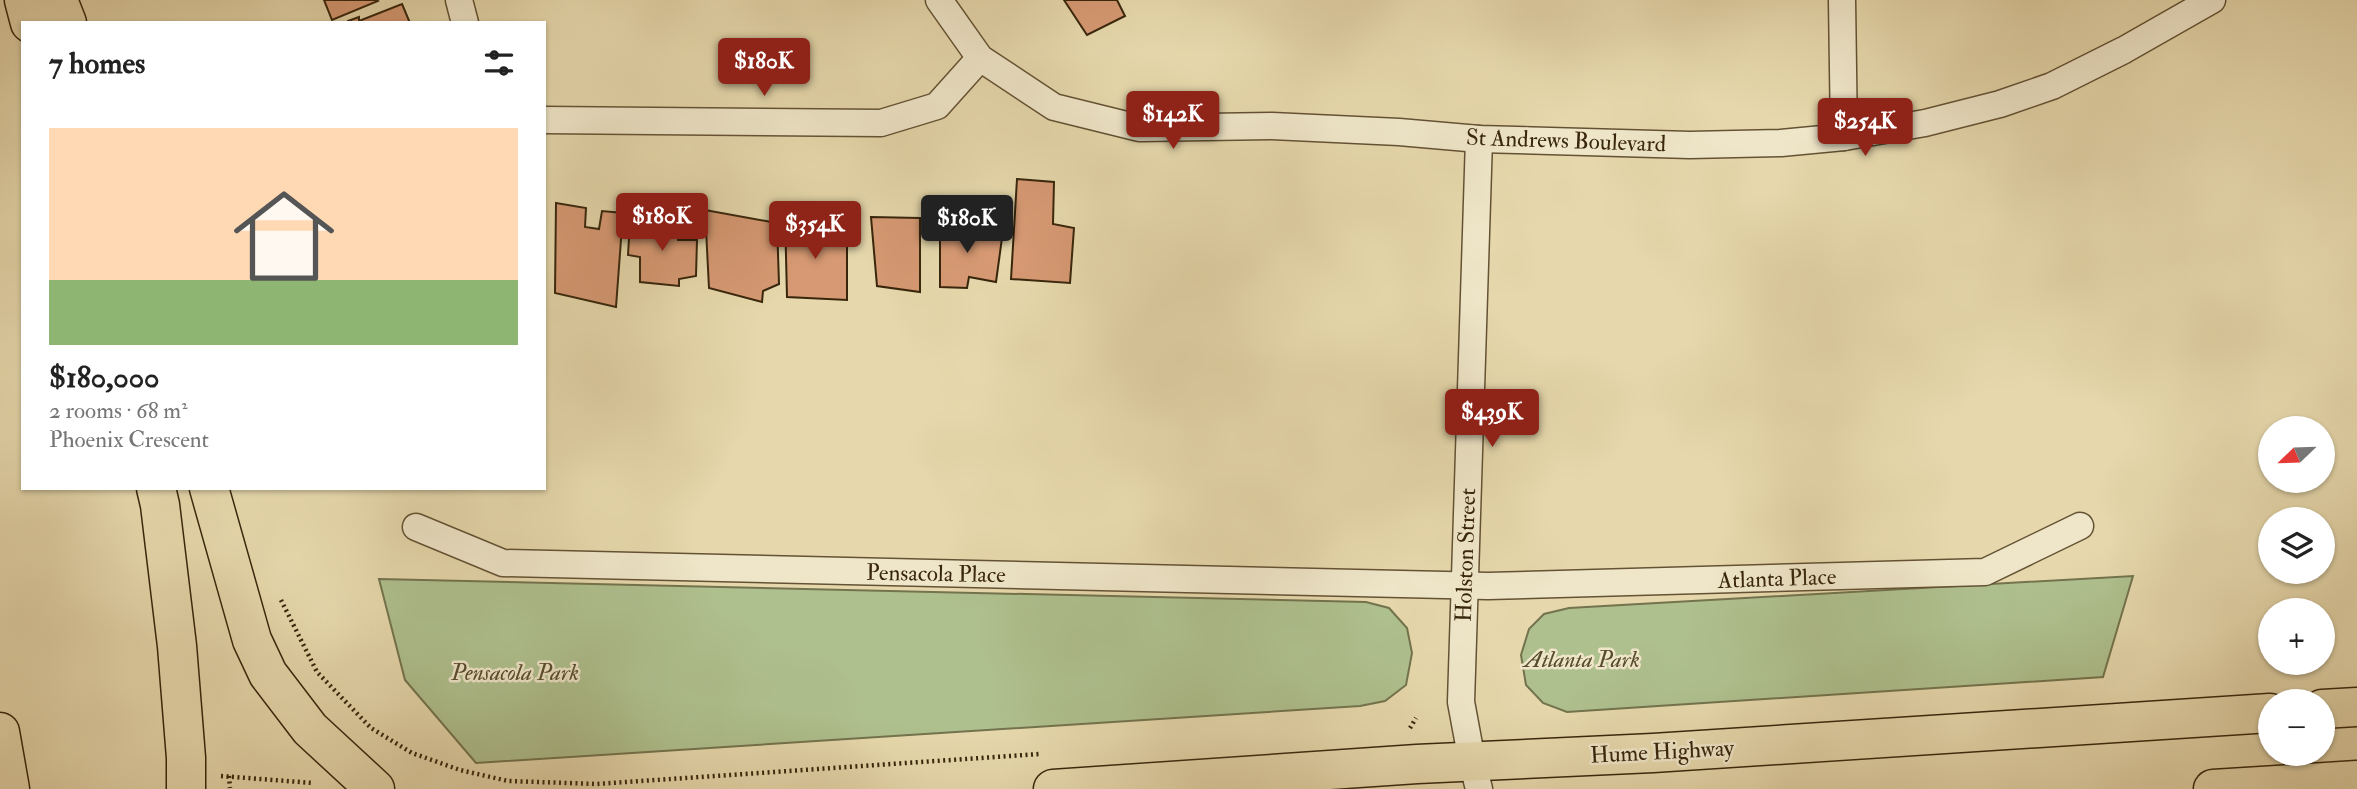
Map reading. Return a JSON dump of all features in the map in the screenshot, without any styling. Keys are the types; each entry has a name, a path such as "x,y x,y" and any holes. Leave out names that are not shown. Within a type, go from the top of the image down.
{"highway":[{"path":"24,0 29,21"},
{"path":"58,0 66,21"},
{"path":"156,490 177,646 186,758 203,782"},
{"path":"210,490 252,640 268,674 310,729 374,789"},
{"path":"2335,708 2357,707"},
{"name":"Hume Highway","path":"1052,771 1475,775 1653,752 2258,714"},
{"path":"0,732 10,789"},
{"path":"2213,789 2357,780"}],"street":[{"path":"459,0 464,21"},
{"name":"St Andrews Boulevard","path":"939,0 980,58 1054,107 1139,128 1272,126 1479,139 1690,145 1781,143 1844,137 1925,124 2000,104 2052,86 2124,50 2212,0"},
{"path":"1842,0 1844,137"},
{"path":"546,120 881,122 937,106 980,58"},
{"name":"Holston Street","path":"1475,775 1461,702 1479,139"},
{"name":"Atlanta Place","path":"1464,585 1985,572 2080,526"},
{"name":"Pensacola Place","path":"416,527 503,563 1464,585"}],"path":[{"path":"280,598 317,672 372,728 412,753 460,770 508,781 597,784 1052,771"},
{"path":"1409,729 1416,718"},
{"path":"229,776 230,788"},
{"path":"203,782 229,776 317,784"}],"green space":[{"name":"Atlanta Park","path":"2133,576 2103,677 1567,712 1543,703 1526,685 1521,655 1529,629 1544,614 1569,608"},
{"name":"Pensacola Park","path":"379,579 1366,602 1389,608 1407,628 1412,653 1406,685 1385,701 1360,706 476,763 405,680"}],"building":[{"path":"324,0 377,0 378,1 332,20"},
{"path":"1064,0 1117,0 1125,16 1087,35"},
{"path":"402,4 409,21 359,21"},
{"path":"1017,179 1054,182 1053,224 1074,228 1070,283 1011,279"},
{"path":"556,203 586,208 585,227 599,229 602,211 623,213 616,307 555,293"},
{"path":"705,210 777,223 779,284 763,291 762,302 709,288"},
{"path":"785,215 817,215 822,237 847,236 847,300 787,297"},
{"path":"871,217 920,218 920,292 877,286"},
{"path":"940,221 974,223 976,235 1002,238 996,282 969,277 967,288 940,287"},
{"path":"630,222 677,222 678,240 697,240 696,276 679,279 679,286 640,282 640,257 628,255"}]}
